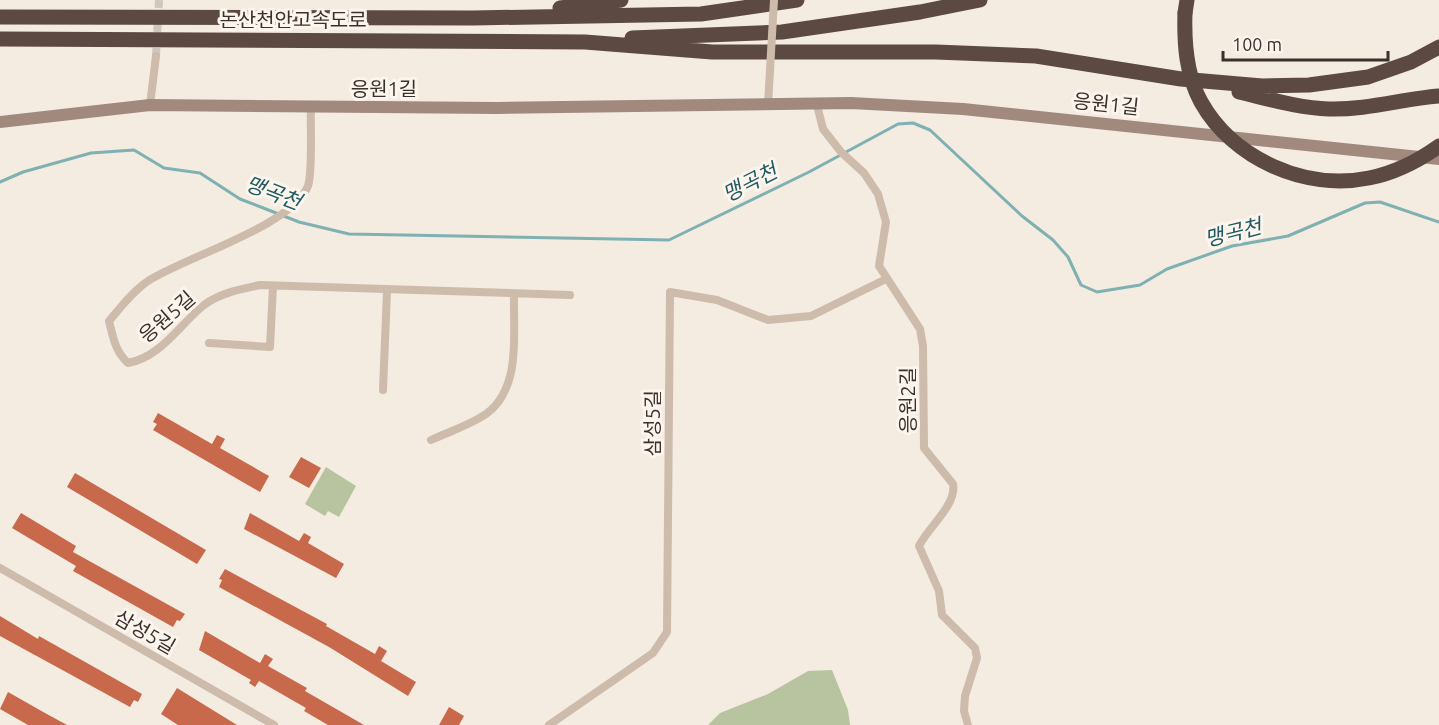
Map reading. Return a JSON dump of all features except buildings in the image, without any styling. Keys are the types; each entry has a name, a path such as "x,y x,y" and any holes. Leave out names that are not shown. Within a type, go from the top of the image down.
{"highway":[{"path":"473,18 621,0"},
{"path":"473,18 701,14 797,0"},
{"path":"585,42 665,36 782,32 980,0"},
{"path":"1186,7 1187,56 1200,101 1233,141 1263,162 1317,179 1349,180 1368,178 1396,170 1439,146"},
{"name":"논산천안고속도로","path":"0,17 473,18"},
{"name":"논산천안고속도로","path":"0,39 585,42"},
{"path":"585,42 712,52 936,52 1036,56 1181,79 1315,108 1365,107 1439,96"},
{"path":"1181,79 1262,86 1341,82 1389,71 1439,47"}],"street":[{"path":"768,105 774,0"},
{"path":"150,105 156,56"},
{"name":"응원1길","path":"0,122 150,105 311,108 851,103 963,109 1439,159"},
{"name":"응원2길","path":"817,105 823,129 838,149 864,173 878,194 886,222 879,266 920,329 923,346 924,448 953,484 954,490 949,504 924,535 919,546 939,591 942,615 975,648 977,658 965,696 964,711 968,725"},
{"name":"응원5길","path":"311,108 309,184 302,197 266,224 173,266 145,283 109,321 115,345 120,356 128,363 139,361 154,353 206,304 236,290 273,286 570,295"},
{"name":"삼성5길","path":"549,725 653,653 668,632 670,292 717,300 768,321 811,316 886,279"},
{"path":"209,343 270,347 273,286"},
{"path":"383,390 387,291"},
{"path":"431,440 484,415 497,403 508,384 512,368 514,295"},
{"name":"삼성5길","path":"0,568 274,725"}],"green space":[{"path":"326,467 356,486 339,517 328,511 325,516 305,504"},
{"path":"832,670 848,710 850,725 708,725 720,713 768,694 808,671"}],"waterway":[{"name":"맹곡천","path":"0,182 23,172 91,153 134,150 164,168 200,173 240,199 299,222 349,234 669,240 809,172 898,124 913,123 930,130 1022,216 1053,240 1068,257 1081,285 1097,292 1140,285 1167,269 1232,246 1288,236 1365,203 1380,202 1439,222"}],"tunnel":[{"path":"156,56 159,0"}]}
